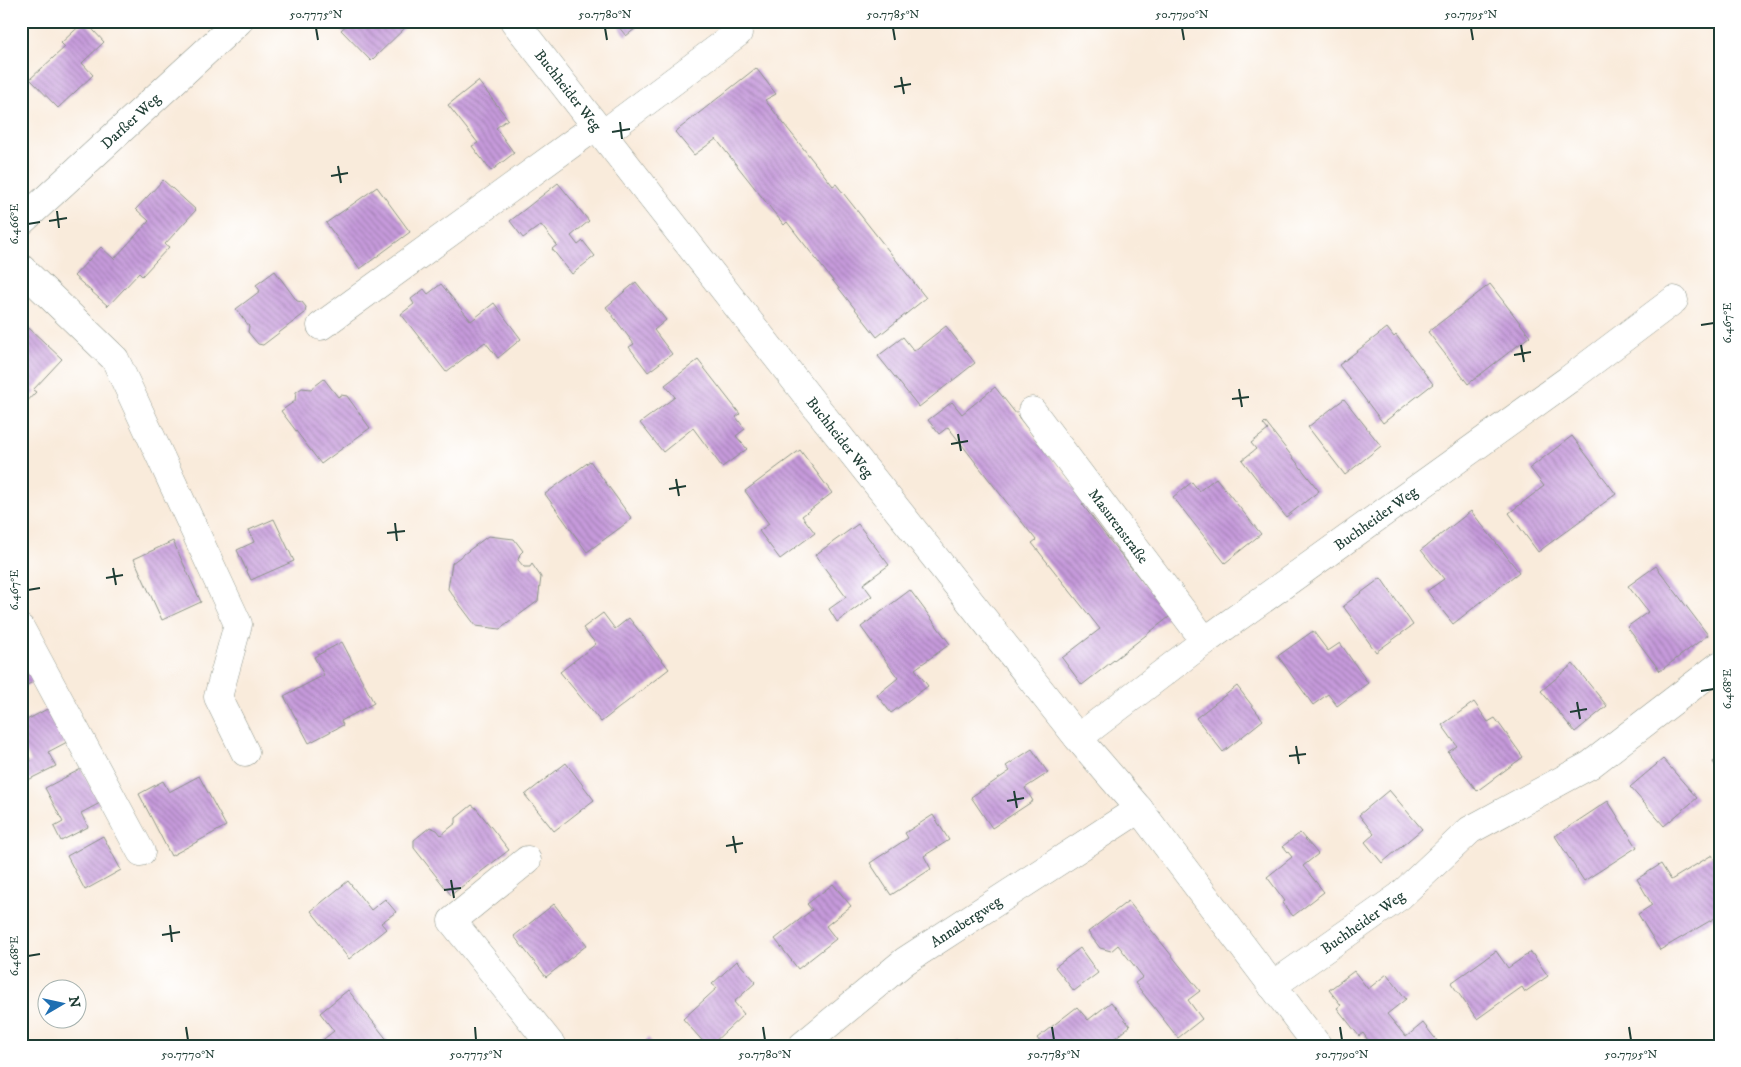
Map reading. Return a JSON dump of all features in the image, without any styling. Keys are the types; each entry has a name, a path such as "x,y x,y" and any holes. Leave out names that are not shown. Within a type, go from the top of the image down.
{"street":[{"name":"Darßer Weg","path":"21,222 239,21"},
{"name":"Buchheider Weg","path":"514,21 1078,738 1139,810 1318,1046"},
{"name":"Buchheider Weg","path":"599,130 738,33"},
{"path":"321,326 599,130"},
{"path":"21,268 115,359 238,624 218,697 244,752"},
{"name":"Buchheider Weg","path":"1078,738 1205,641 1568,380 1674,300"},
{"name":"Masurenstraße","path":"1032,411 1205,641"},
{"path":"21,629 141,852"},
{"name":"Buchheider Weg","path":"1272,986 1400,896 1470,830 1590,765 1720,665"},
{"name":"Annabergweg","path":"802,1046 912,956 1139,810"},
{"path":"527,860 452,921 552,1046"}],"building":[{"path":"85,21 104,42 82,63 93,75 58,108 30,79 65,47 61,43"},
{"path":"351,21 412,21 371,61 341,30"},
{"path":"614,21 645,21 626,36"},
{"path":"756,68 776,94 765,100 833,186 836,184 926,298 877,337 787,222 784,225 716,139 694,155 675,132"},
{"path":"478,81 508,119 496,128 514,153 491,171 472,146 478,143 448,105"},
{"path":"163,180 196,210 165,244 169,247 142,276 139,273 108,306 74,276 101,247 114,259 149,221 136,209"},
{"path":"558,183 589,221 571,236 578,245 583,241 595,256 572,274 552,249 557,245 541,225 523,238 510,221"},
{"path":"377,187 410,232 360,269 326,223"},
{"path":"275,271 297,301 302,302 306,307 305,313 263,345 258,344 248,332 249,326 236,309 260,291 256,285"},
{"path":"636,282 666,320 654,330 672,354 648,372 629,347 634,344 606,307"},
{"path":"441,284 471,321 494,303 521,339 498,358 485,342 446,372 401,314 414,304 411,299 424,289 428,294"},
{"path":"1490,284 1530,336 1468,384 1428,332"},
{"path":"946,326 975,363 919,407 878,356 903,337 914,351"},
{"path":"29,328 62,359 33,390 36,392 21,408 21,336"},
{"path":"1387,328 1394,337 1396,335 1433,384 1383,423 1339,365"},
{"path":"698,360 740,414 736,417 745,429 736,436 747,449 722,467 693,428 663,452 640,423 675,397 665,385"},
{"path":"324,379 338,397 341,395 347,396 370,428 321,464 281,411 295,401 296,392 302,388 311,389"},
{"path":"995,387 1085,502 1082,504 1104,533 1149,590 1153,587 1173,614 1082,685 1062,658 1100,629 1032,543 1036,540 948,427 939,434 928,420 952,402 962,414"},
{"path":"1344,399 1381,446 1345,475 1308,427"},
{"path":"1265,422 1319,491 1286,517 1242,460 1256,449 1251,443 1268,430 1263,424"},
{"path":"1572,436 1616,494 1538,552 1509,513 1544,486 1530,468"},
{"path":"800,450 832,493 802,516 815,533 780,559 759,531 769,524 745,491"},
{"path":"590,461 632,519 587,552 545,494"},
{"path":"1216,478 1261,534 1225,563 1173,497 1192,482 1199,491"},
{"path":"1471,511 1519,572 1453,624 1427,591 1444,579 1421,550"},
{"path":"274,519 294,561 251,580 237,550 254,542 249,530"},
{"path":"858,524 889,565 863,584 872,596 837,622 829,609 846,597 815,555"},
{"path":"488,536 514,539 523,551 518,560 524,567 530,567 532,564 541,577 538,601 500,629 476,626 448,589 452,563"},
{"path":"173,541 201,602 162,620 134,559"},
{"path":"1656,566 1708,635 1660,671 1627,627 1648,612 1628,586"},
{"path":"1381,578 1413,625 1376,652 1343,606"},
{"path":"910,590 950,644 915,669 928,686 891,713 877,695 898,678 861,627"},
{"path":"603,613 615,629 629,618 669,669 601,722 560,672 596,644 583,628"},
{"path":"1313,631 1328,651 1340,643 1368,683 1337,706 1328,694 1313,705 1278,656"},
{"path":"342,642 374,703 341,721 343,725 309,743 284,696 324,675 314,657"},
{"path":"21,656 35,681 21,688"},
{"path":"1573,664 1607,706 1575,732 1541,691"},
{"path":"1237,686 1263,720 1223,752 1196,718"},
{"path":"1474,702 1488,722 1495,718 1523,757 1477,791 1448,752 1457,746 1442,725"},
{"path":"49,708 67,742 48,752 56,766 28,780 21,767 31,761 21,743 21,723"},
{"path":"1032,749 1048,773 1025,788 1033,801 992,828 971,797 1010,771 1006,766"},
{"path":"1720,758 1720,773 1713,762"},
{"path":"1663,759 1697,798 1664,826 1630,787"},
{"path":"566,763 594,800 554,831 525,795"},
{"path":"81,769 100,803 81,813 88,827 61,841 54,827 63,822 45,788"},
{"path":"199,776 226,826 171,856 139,794 163,781 169,792"},
{"path":"1389,790 1422,829 1382,863 1365,842 1374,834 1359,815"},
{"path":"1608,801 1637,847 1584,881 1555,836"},
{"path":"472,805 509,850 451,895 414,848 414,840 430,827 437,830 441,835 456,823 456,818"},
{"path":"933,815 949,840 924,856 931,869 891,895 870,863 908,838 905,833"},
{"path":"1300,833 1318,854 1303,866 1324,892 1293,916 1282,903 1285,901 1267,877 1292,857 1283,846"},
{"path":"103,836 121,870 85,890 67,856"},
{"path":"1712,855 1720,869 1720,915 1660,950 1638,914 1652,905 1637,879 1661,864 1671,880"},
{"path":"348,881 371,910 385,899 396,912 381,923 386,929 349,959 311,911"},
{"path":"833,884 851,906 826,926 836,939 798,969 775,939 812,910 807,904"},
{"path":"1128,901 1200,991 1188,1000 1202,1019 1178,1038 1135,983 1143,977 1118,945 1111,951 1100,948 1088,932"},
{"path":"554,904 587,945 546,977 514,936"},
{"path":"1080,948 1098,973 1074,991 1055,967"},
{"path":"1496,951 1508,968 1531,952 1548,976 1525,992 1522,987 1477,1019 1451,983"},
{"path":"737,961 756,982 734,1002 744,1014 710,1046 707,1046 683,1019 717,988 712,984"},
{"path":"1354,971 1368,989 1387,974 1406,999 1387,1014 1406,1037 1423,1023 1438,1042 1433,1046 1372,1046 1363,1033 1359,1036 1337,1008 1341,1005 1329,990"},
{"path":"348,990 392,1046 315,1046 334,1031 320,1013"},
{"path":"1111,1002 1130,1026 1105,1046 1043,1046 1037,1038 1077,1007 1088,1020"},
{"path":"648,1038 655,1046 641,1046"},
{"path":"958,1039 963,1046 950,1046"}]}
